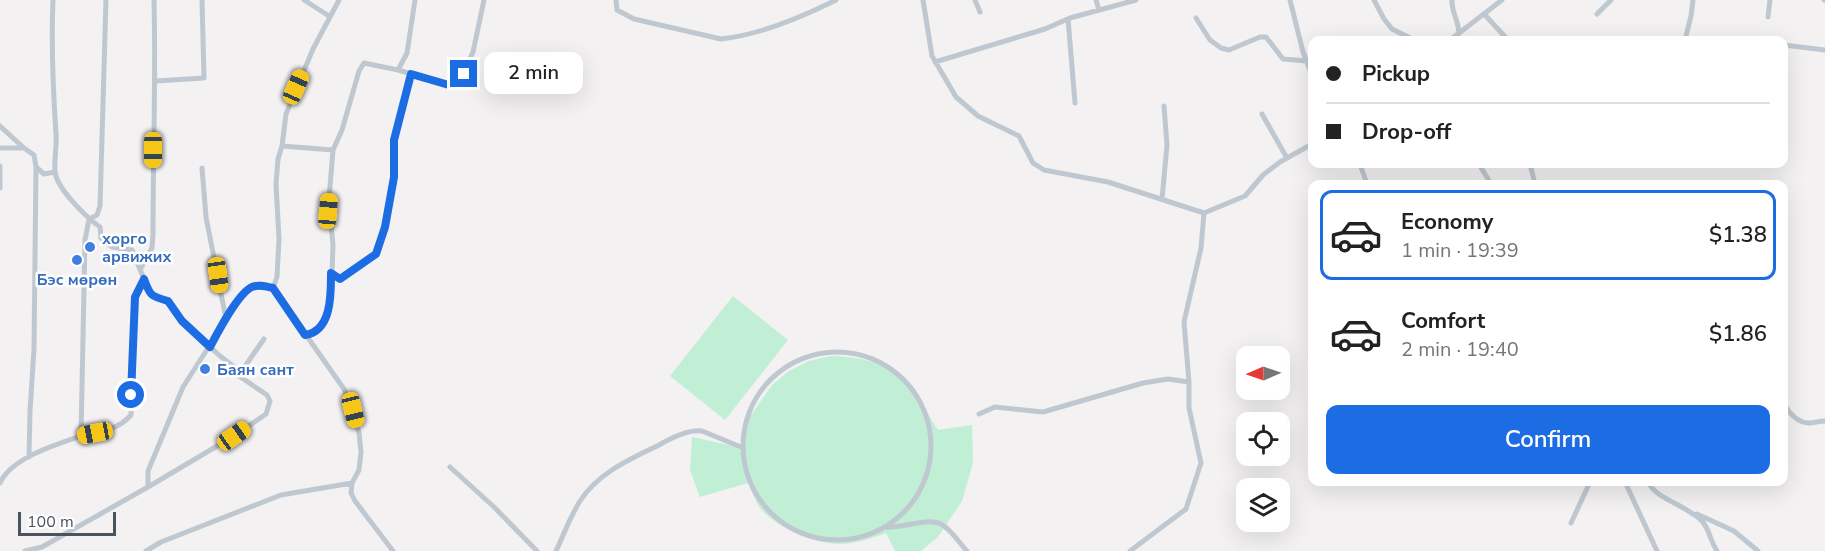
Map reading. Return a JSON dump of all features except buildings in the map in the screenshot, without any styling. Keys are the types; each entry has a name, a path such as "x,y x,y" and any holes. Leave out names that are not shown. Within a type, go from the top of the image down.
{"street":[{"path":"53,0 52,90 55,172 66,194 89,219 100,227 102,238 112,247 132,250 149,293 168,301 182,321 241,372"},
{"path":"89,219 97,215 100,206 106,0"},
{"path":"141,268 152,248 156,81 154,0"},
{"path":"156,81 204,78 202,0"},
{"path":"304,0 328,16"},
{"path":"273,288 277,277 279,239 276,184 286,114 328,16 339,0"},
{"path":"398,70 406,53 415,0"},
{"path":"305,335 314,334 323,324 331,301 333,245 332,224 328,211 333,150 342,130 359,70 363,63 398,70 449,85 458,84 473,52 484,0"},
{"path":"616,0 617,9 634,20 721,39 735,38 769,28 836,0"},
{"path":"923,0 932,57 956,97 978,116 1019,136 1033,163 1044,170 1108,182 1203,213 1245,196 1263,175 1308,146"},
{"path":"975,0 980,12"},
{"path":"1096,0 1099,10"},
{"path":"935,62 1045,29 1068,18 1136,0"},
{"path":"1196,18 1210,40 1221,48 1229,50 1260,37 1266,37 1283,59 1307,61 1290,0"},
{"path":"1374,0 1392,29 1406,36"},
{"path":"1452,0 1460,33 1459,36"},
{"path":"1456,36 1502,0"},
{"path":"1597,14 1611,0"},
{"path":"1686,36 1693,0"},
{"path":"1768,17 1770,0"},
{"path":"1485,15 1504,36"},
{"path":"1068,18 1075,103"},
{"path":"1788,45 1825,50"},
{"path":"331,273 340,279 376,254 385,227 394,177 394,140 411,74"},
{"path":"1162,199 1167,145 1164,106"},
{"path":"1262,114 1287,158"},
{"path":"0,126 34,155 36,167 30,457"},
{"path":"282,146 333,150"},
{"path":"0,148 24,148"},
{"path":"0,166 0,188"},
{"path":"36,167 44,174 55,172"},
{"path":"202,168 206,217 226,320"},
{"path":"1130,551 1186,509 1201,463 1190,414 1184,319 1201,249 1203,213"},
{"path":"81,436 85,240 89,219"},
{"path":"0,483 14,466 55,444 109,431 124,423 131,415 135,297 144,279"},
{"path":"148,487 148,471 183,387 242,295 250,288 265,286 273,288 344,389 353,410 361,452 359,470 352,483 351,493 393,551"},
{"path":"25,551 42,548 234,436 266,414 270,401 267,395 239,376 264,339"},
{"path":"836,352 862,356 890,367 914,390 929,426 930,467 923,486 913,502 897,519 884,527 857,537 823,538 800,531 773,514 753,486 741,447 750,411 758,394 769,380 792,363 805,357 836,352"},
{"path":"979,414 995,407 1043,412 1143,383 1168,379 1189,382"},
{"path":"1788,411 1802,422 1825,421"},
{"path":"557,550 570,519 582,499 597,482 615,468 665,441 695,430 702,430 741,447"},
{"path":"450,467 537,551"},
{"path":"146,551 161,542 281,495 352,483"},
{"path":"1571,523 1588,486"},
{"path":"1627,486 1657,551"},
{"path":"1650,486 1659,495 1734,531 1758,551"},
{"path":"1687,509 1708,529 1717,551"},
{"path":"884,527 928,522 940,524 947,528 967,551"}],"green space":[{"path":"733,296 788,340 725,420 670,376"},
{"path":"831,356 869,361 896,375 918,398 938,430 972,425 973,463 962,501 938,537 921,551 895,551 886,533 857,542 840,544 819,541 797,534 776,522 760,508 748,483 700,497 690,470 692,437 743,448 746,422 772,385 789,371 809,361"}],"place":[{"name":"хорго арвижих","path":"90,247"},
{"name":"Бэс мөрөн","path":"77,260"},
{"name":"Баян сант","path":"205,369"}],"route":[{"path":"131,395 135,297 144,279 149,293 168,301 182,321 210,347 242,295 250,288 258,286 273,288 305,335 314,334 323,324 331,301 331,273 340,279 376,254 385,227 394,177 394,140 411,74 449,85 458,84 464,74"}]}
